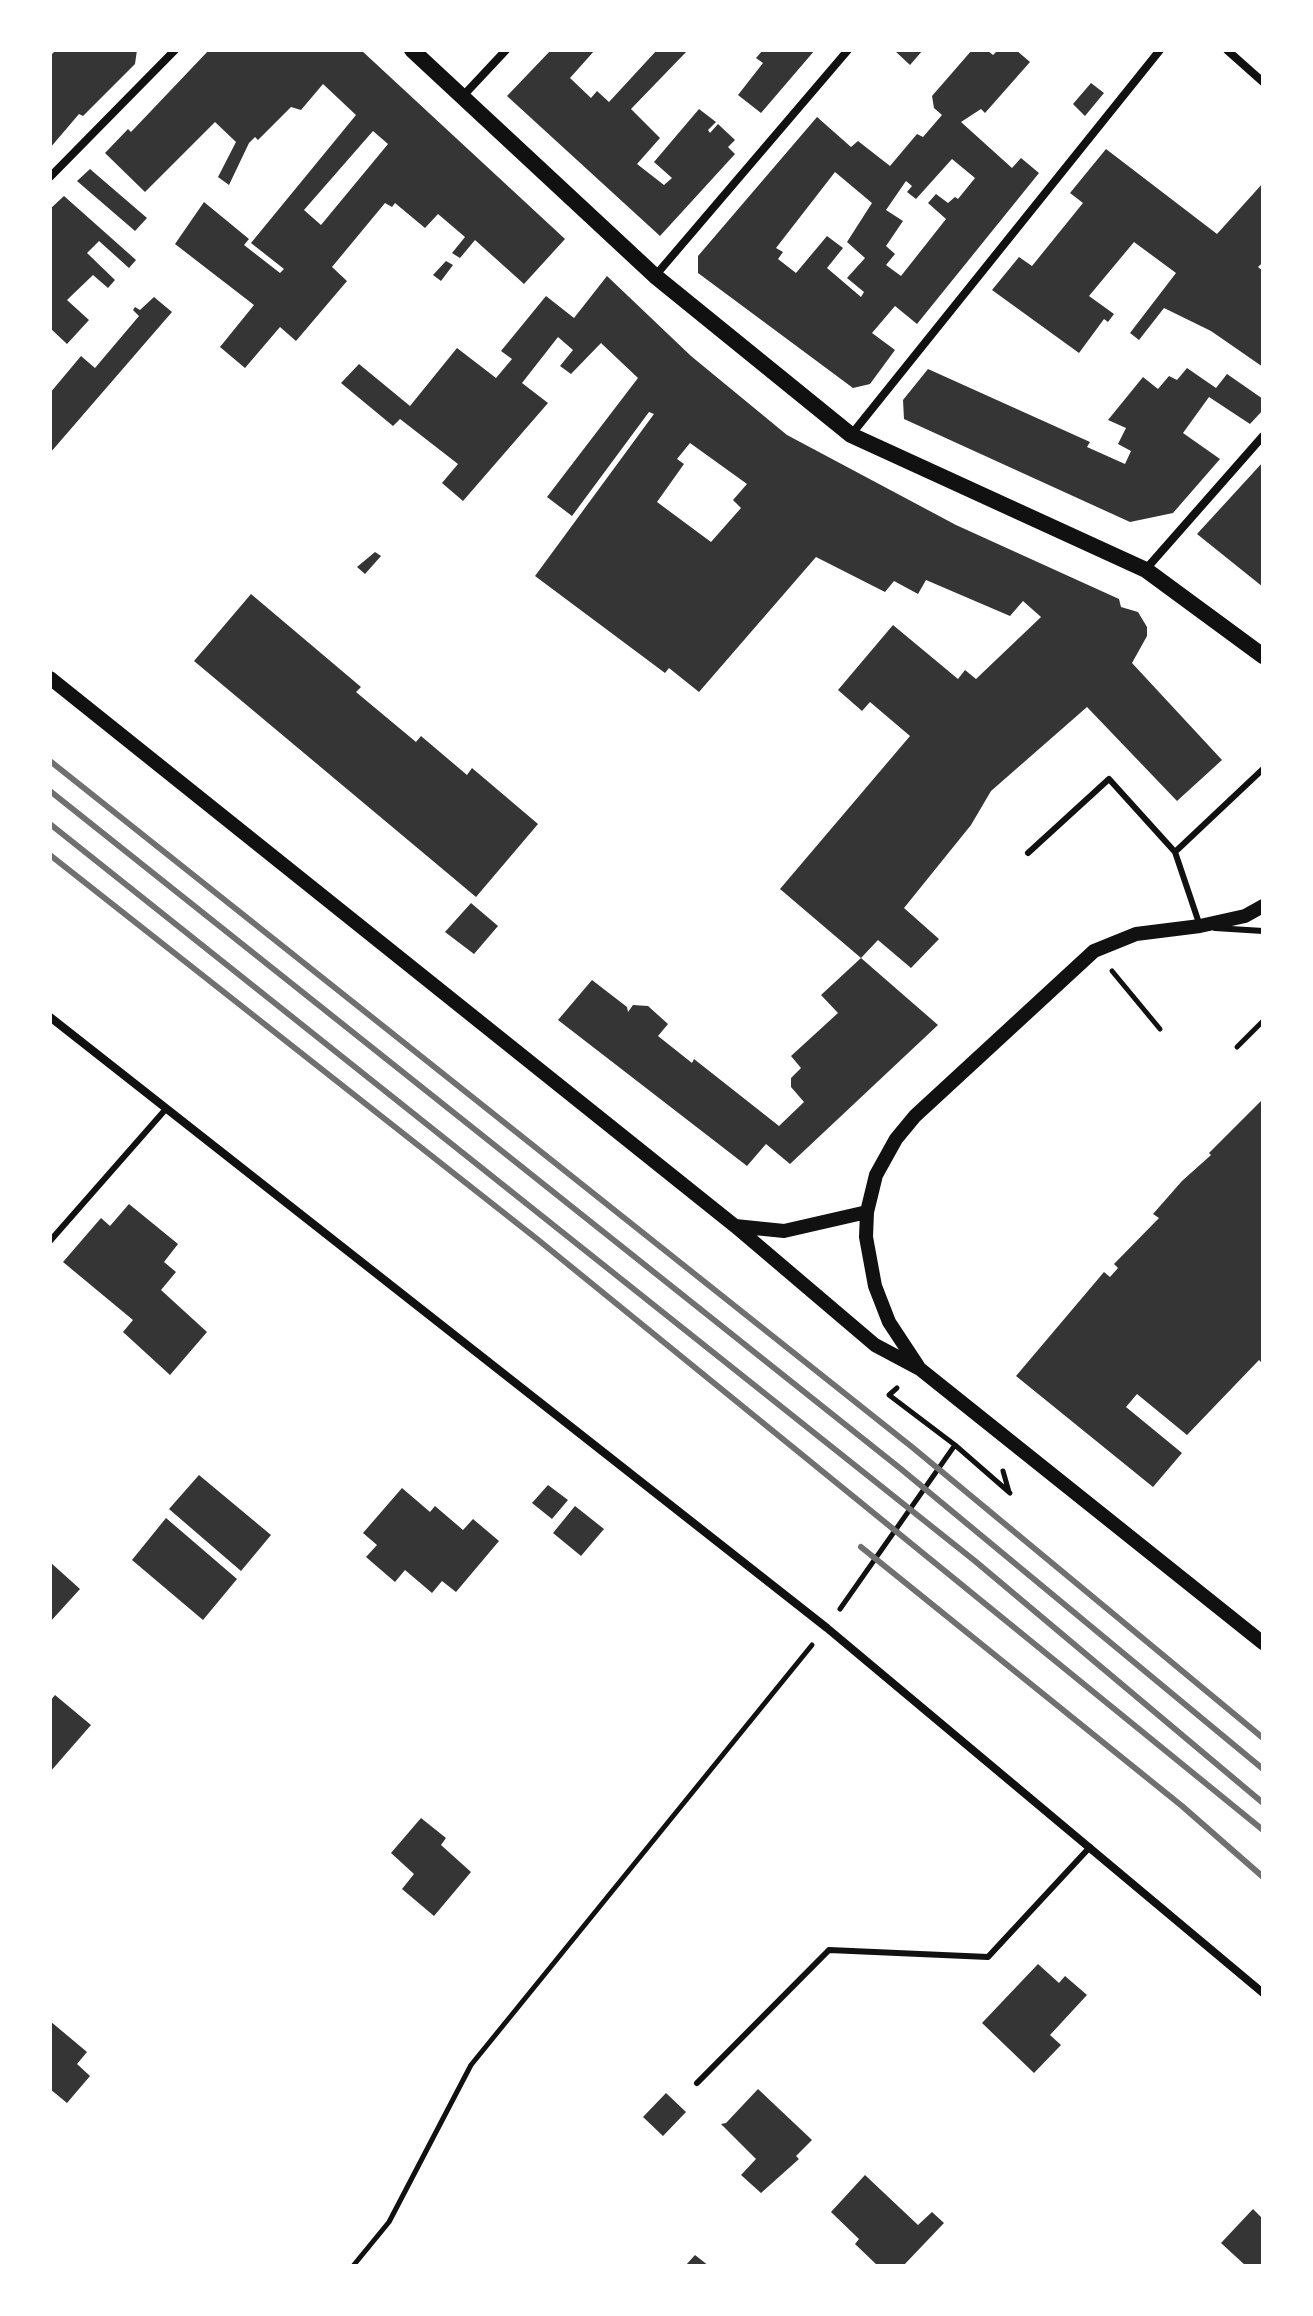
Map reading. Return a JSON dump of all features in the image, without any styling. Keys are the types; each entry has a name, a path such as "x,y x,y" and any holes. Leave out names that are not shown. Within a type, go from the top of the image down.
{"main road":[{"path":"412,50 655,276 851,435 1146,570 1263,656"}],"street":[{"path":"50,177 175,50"},
{"path":"461,97 506,50"},
{"path":"655,276 848,50"},
{"path":"851,435 1160,50"},
{"path":"1227,50 1263,82"},
{"path":"1146,570 1263,436"},
{"path":"50,678 735,1226 875,1345 920,1369 1263,1643"},
{"path":"920,1369 889,1322 875,1286 866,1237 867,1212 876,1175 896,1139 915,1116 1094,951 1136,934 1200,926 1245,916 1263,906"},
{"path":"50,1017 827,1628 1263,1993"},
{"path":"735,1226 784,1231 867,1212"}],"lane":[{"path":"1175,852 1263,769"},
{"path":"1028,853 1109,779 1175,852 1200,926 1263,931"},
{"path":"50,1241 165,1110"},
{"path":"697,2083 829,1950 988,1957 1090,1847"}],"path":[{"path":"1094,951 1160,1029"},
{"path":"1237,1047 1263,1021"},
{"path":"889,1395 955,1445 1010,1493"},
{"path":"353,2266 389,2222 471,2065 827,1628 955,1445"}],"building":[{"path":"56,50 137,50 135,64 83,116 79,114 50,148 50,56"},
{"path":"209,50 361,50 565,239 524,284 475,240 460,258 452,253 465,237 438,214 425,228 395,203 392,207 385,203 332,267 347,281 296,341 280,327 245,368 220,347 254,305 175,244 204,202 249,239 244,245 280,273 284,269 251,243 356,115 323,84 301,110 291,107 258,140 255,137 249,143 229,185 218,177 236,142 215,122 145,192 105,153 128,129 131,132","holes":["373,131 388,144 321,225 304,210"]},
{"path":"551,50 595,50 570,78 591,98 597,91 609,102 657,50 688,50 631,109 660,138 637,164 664,185 672,178 654,162 699,109 716,122 708,130 710,133 718,124 735,140 728,147 735,154 660,236 507,96"},
{"path":"763,50 815,50 761,113 738,95 763,63 756,58"},
{"path":"894,50 923,50 910,65"},
{"path":"972,50 987,50 993,55 998,50 1016,50 1030,62 985,113 981,109 961,122 1012,168 1021,158 1039,173 917,324 895,306 872,333 895,350 870,384 853,388 698,273 698,256 817,117 851,147 858,141 890,166 917,134 923,137 942,115 934,108 932,96","holes":["952,159 975,178 958,199 955,197 948,203 936,194 928,203 946,219 901,276 886,265 895,254 886,246 903,221 886,210 906,181 912,186 907,192 916,199","835,172 872,203 847,242 865,258 847,278 864,292 861,297 827,268 843,248 827,236 796,273 778,259 783,252 776,248"]},
{"path":"1091,83 1104,93 1085,116 1073,104"},
{"path":"1106,149 1217,234 1263,183 1263,262 1258,267 1263,271 1263,367 1211,331 1164,308 1139,340 1130,333 1176,273 1134,242 1089,296 1114,314 1108,322 1104,319 1079,353 992,290 1019,257 1032,266 1083,203 1070,193"},
{"path":"90,169 147,218 135,231 77,181"},
{"path":"64,196 136,260 129,268 99,241 87,253 115,280 108,288 93,275 67,300 89,320 67,344 50,328 50,209"},
{"path":"446,261 453,265 441,281 433,275"},
{"path":"607,276 691,356 787,435 956,525 1119,599 1121,607 1138,612 1147,627 1147,636 1132,663 1222,760 1177,801 1087,707 991,791 971,825 904,908 939,939 911,968 878,940 861,958 780,889 910,736 870,702 862,711 838,690 893,625 958,679 965,670 976,679 1041,617 1023,601 1010,616 926,580 918,594 894,581 885,592 816,557 699,692 669,668 665,673 535,576 654,414 649,412 572,516 547,497 638,378 601,343 571,374 560,366 573,350 558,337 522,383 548,403 463,501 442,483 458,464 400,419 393,426 341,383 359,364 410,406 457,348 496,378 512,359 501,351 546,296 574,318","holes":["690,443 747,484 733,500 741,508 711,542 657,502 684,464 677,459"]},
{"path":"154,297 172,312 50,453 50,393 81,356 95,368 139,316 133,310 135,307 140,310"},
{"path":"1187,368 1216,388 1227,374 1263,399 1263,410 1250,424 1209,397 1183,433 1220,459 1173,513 1130,522 904,419 903,400 928,369 1090,442 1087,447 1125,464 1131,451 1118,444 1126,428 1108,420 1143,377 1158,389 1169,376 1177,380"},
{"path":"1263,462 1263,587 1197,534"},
{"path":"375,552 381,556 365,574 357,567"},
{"path":"251,594 361,687 356,692 416,742 421,736 467,775 472,768 538,824 476,897 194,661"},
{"path":"471,903 498,926 474,954 445,932"},
{"path":"861,958 938,1025 790,1164 766,1144 747,1166 558,1020 592,980 627,1007 628,1012 633,1005 648,1006 668,1024 658,1036 692,1063 694,1059 779,1126 804,1102 791,1087 791,1078 801,1068 791,1056 838,1013 821,995"},
{"path":"1263,1099 1263,1364 1259,1360 1187,1435 1137,1394 1126,1407 1182,1453 1153,1487 1016,1376 1104,1272 1110,1277 1118,1268 1114,1264 1159,1218 1153,1214 1182,1181"},
{"path":"129,1204 178,1244 164,1262 176,1272 161,1290 207,1332 170,1375 123,1332 133,1320 63,1262 101,1218 110,1226"},
{"path":"199,1475 271,1535 241,1571 169,1509"},
{"path":"548,1485 568,1500 552,1519 532,1503"},
{"path":"402,1488 430,1512 435,1506 463,1530 473,1519 499,1541 456,1592 442,1581 432,1593 405,1570 395,1582 366,1557 377,1545 363,1533"},
{"path":"575,1506 604,1529 581,1556 553,1533"},
{"path":"166,1518 237,1579 203,1620 132,1560"},
{"path":"50,1562 80,1589 50,1622"},
{"path":"55,1695 91,1725 50,1772 50,1701"},
{"path":"421,1818 446,1838 441,1845 471,1872 434,1916 402,1889 414,1874 391,1853"},
{"path":"1038,1964 1059,1983 1065,1976 1087,1995 1050,2035 1061,2045 1034,2073 982,2023"},
{"path":"50,2021 87,2052 77,2064 90,2076 67,2103 50,2089"},
{"path":"758,2089 812,2140 796,2156 799,2159 761,2193 741,2175 756,2159 721,2124 726,2123"},
{"path":"666,2093 686,2112 663,2136 643,2117"},
{"path":"865,2175 918,2225 932,2212 944,2223 903,2266 878,2266 855,2244 859,2239 831,2212"},
{"path":"1253,2209 1263,2219 1263,2266 1246,2266 1221,2243"},
{"path":"695,2255 709,2266 685,2266"}],"railway":[{"path":"50,761 912,1447 1263,1738"},
{"path":"50,791 901,1469 1263,1769"},
{"path":"50,824 975,1561 1263,1803"},
{"path":"50,855 537,1239 1263,1830"},
{"path":"861,1547 1182,1806 1263,1877"}]}
